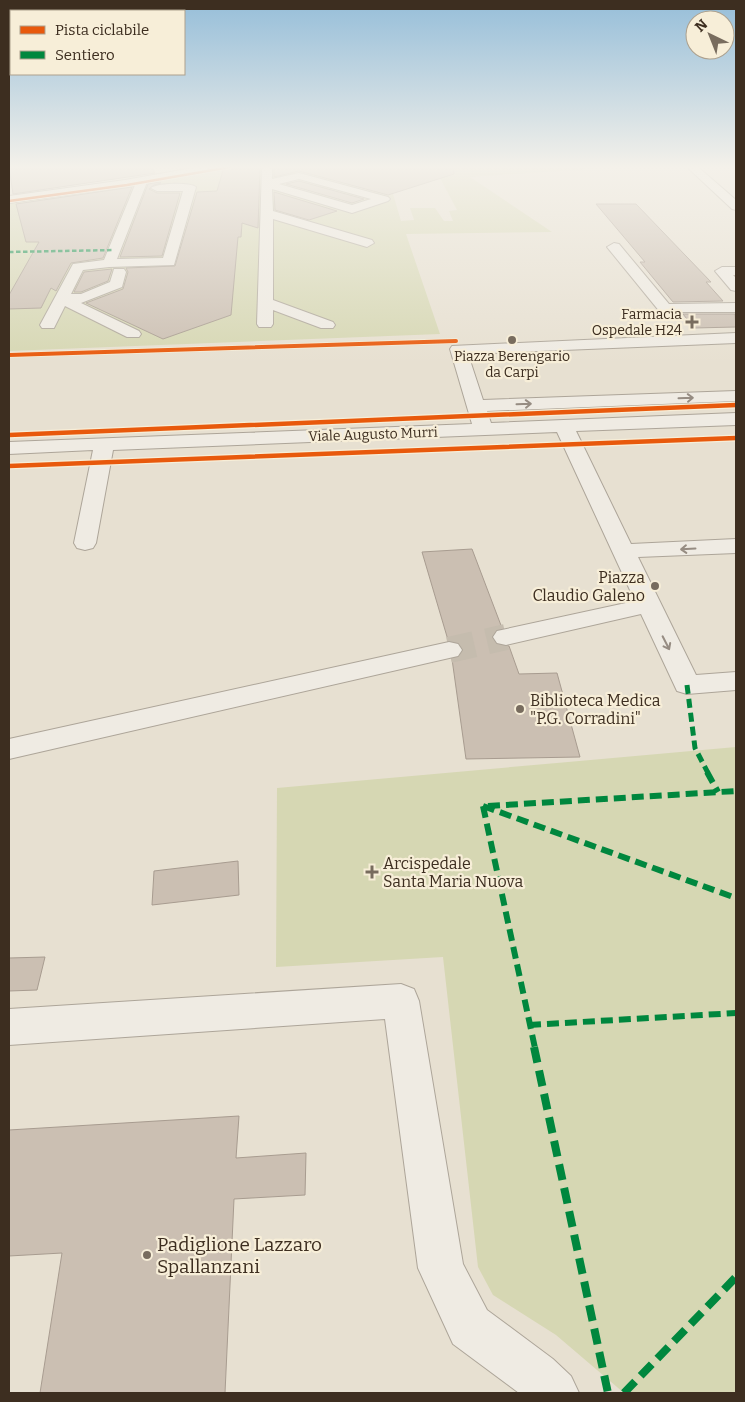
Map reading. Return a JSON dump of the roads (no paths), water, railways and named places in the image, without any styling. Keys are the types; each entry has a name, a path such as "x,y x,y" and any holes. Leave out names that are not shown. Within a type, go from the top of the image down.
{"street":[{"path":"62,299 83,298 117,284 114,268 125,232"},
{"path":"100,318 50,322 78,267 114,268 168,262 177,232"},
{"path":"265,324 266,232"},
{"path":"331,232 367,243"},
{"path":"614,247 665,309 736,308"},
{"path":"736,271 722,271 736,287"},
{"path":"62,299 133,334"},
{"path":"265,302 327,325"},
{"path":"483,429 458,349 736,338"},
{"path":"475,406 736,396"},
{"name":"Viale Augusto Murri","path":"9,448 736,419"},
{"path":"564,426 687,684 736,681"},
{"path":"85,543 104,444"},
{"path":"624,551 736,546"},
{"path":"506,637 649,605"},
{"path":"9,750 449,650"},
{"path":"9,1027 401,1001 441,1268 470,1327 536,1376 554,1393"}],"tunnel":[{"path":"449,650 506,637"}],"place":[{"name":"Farmacia Ospedale H24","path":"692,322"},
{"name":"Piazza Berengario da Carpi","path":"512,340"},
{"name":"Piazza Claudio Galeno","path":"655,586"},
{"name":"Biblioteca Medica \"P.G. Corradini\"","path":"520,709"},
{"name":"Arcispedale Santa Maria Nuova","path":"372,872"},
{"name":"Padiglione Lazzaro Spallanzani","path":"147,1255"}]}
